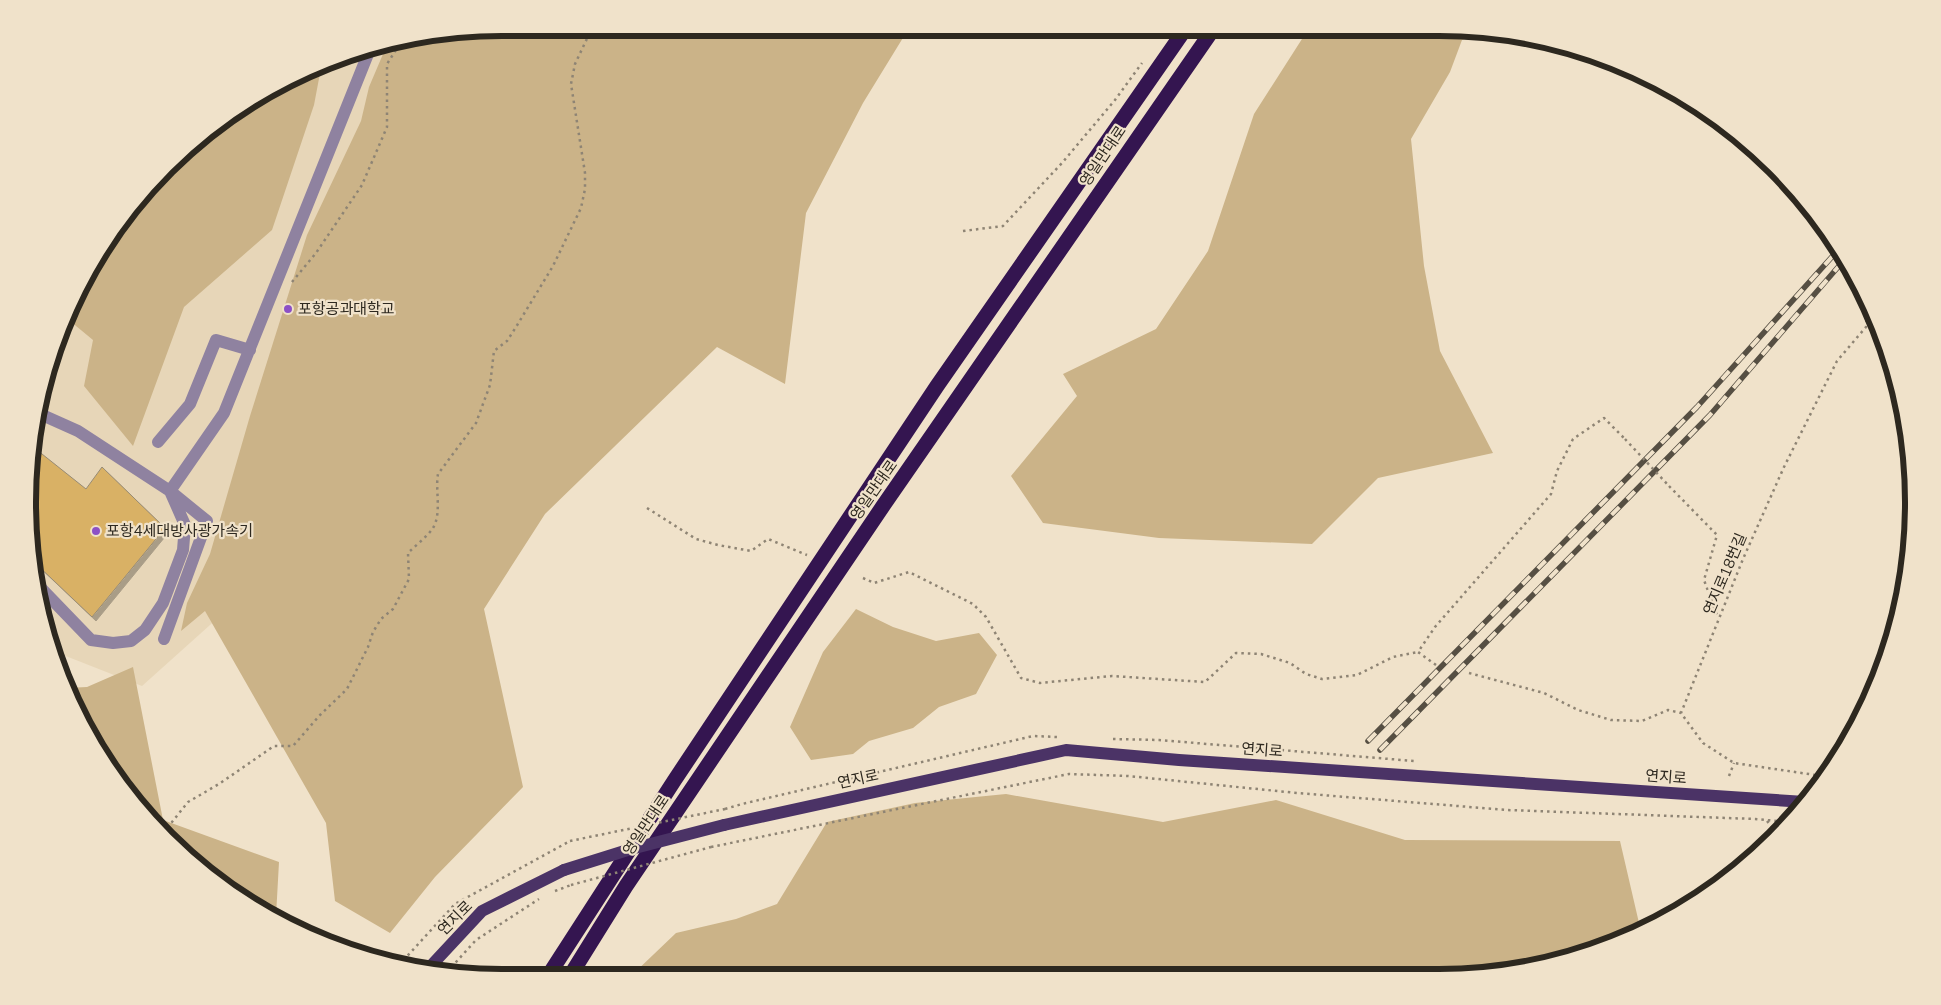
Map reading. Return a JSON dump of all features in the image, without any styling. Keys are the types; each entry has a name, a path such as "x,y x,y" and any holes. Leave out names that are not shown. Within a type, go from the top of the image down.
{"highway":[{"name":"영일만대로","path":"553,969 674,781 937,386 1180,36"},
{"name":"영일만대로","path":"574,969 626,886 883,506 1208,36"}],"main road":[{"name":"연지로","path":"433,964 482,911 564,870 631,849 724,825 1066,750 1179,760 1796,801"}],"lane":[{"path":"170,491 224,413 367,57"},
{"path":"158,442 190,404 216,340 250,350"},
{"path":"44,416 78,432 170,491 207,521 164,639"},
{"path":"45,592 91,640 112,643 131,641 145,630 163,603 183,550 185,524 170,491"}],"path":[{"path":"167,825 172,822 188,802 219,784 274,746 293,746 320,714 347,689 368,647 373,632 381,619 393,609 398,601 409,579 408,553 433,528 436,520 436,482 438,474 476,423 482,409 492,376 494,351 507,341 516,327 553,266 581,208 585,189 585,173 571,84 575,64 588,36"},
{"path":"288,286 316,253 362,185 387,127 387,64 397,49"},
{"path":"963,231 1003,226 1062,163 1115,100 1143,61"},
{"name":"연지로18번길","path":"1682,713 1718,620 1784,467 1837,361 1866,327 1867,319"},
{"path":"863,578 874,583 909,572 972,604 986,617 1021,678 1040,682 1112,676 1205,682 1236,653 1261,654 1290,663 1306,674 1322,680 1357,675 1393,657 1418,652 1435,627 1551,494 1557,471 1574,439 1604,418 1717,535 1704,580 1718,620"},
{"path":"647,508 696,539 751,551 768,539 807,555"},
{"path":"1418,652 1436,665"},
{"path":"1469,673 1544,693 1578,710 1611,720 1642,721 1668,710 1682,713 1703,743 1734,763 1816,775"},
{"path":"1729,776 1734,763"},
{"path":"554,892 571,885 711,847 1070,774 1128,776 1297,793 1508,810 1778,821"},
{"path":"570,841 725,809"},
{"path":"1766,820 1773,827"},
{"path":"452,966 476,940 545,895"}],"shaded area":[{"name":"포항공과대학교","path":"502,36 472,390 142,686 62,655 52,623 40,563 36,502 40,442 52,382 61,353 84,296 115,243 152,195 195,152 243,115 296,84 353,61 382,52 442,40"},
{"path":"904,36 863,103 806,213 785,384 717,347 545,514 484,609 523,787 435,877 390,933 335,901 326,823 205,611 181,631 187,603 210,554 250,416 307,235 361,121 369,87 384,52 442,40 472,37"},
{"path":"1304,36 1469,37 1462,40 1450,72 1411,139 1424,266 1440,351 1493,453 1378,478 1312,544 1159,538 1043,523 1011,476 1077,396 1063,374 1156,329 1208,251 1254,114"},
{"path":"320,74 314,105 272,230 184,307 133,446 84,386 93,340 72,323 84,296 115,243 152,195 195,152 243,115 296,84"},
{"path":"856,609 893,627 936,641 979,633 997,655 976,694 939,707 913,728 869,741 853,754 811,760 790,727 823,652"},
{"path":"133,667 163,820 279,862 276,910 243,890 195,853 152,810 115,762 84,709 75,688 87,687"},
{"path":"1006,794 1163,822 1276,800 1405,840 1620,841 1639,924 1588,944 1559,953 1499,965 1469,968 638,969 676,933 736,919 777,904 827,822 915,803"}],"building":[{"name":"포항4세대방사광가속기","path":"39,452 86,489 102,467 165,528 92,617 41,569 36,502"}],"railway":[{"path":"1368,741 1697,407 1833,255"},
{"path":"1380,750 1710,415 1840,265"}],"place":[{"name":"포항공과대학교","path":"288,309"},
{"name":"포항4세대방사광가속기","path":"96,531"}]}
